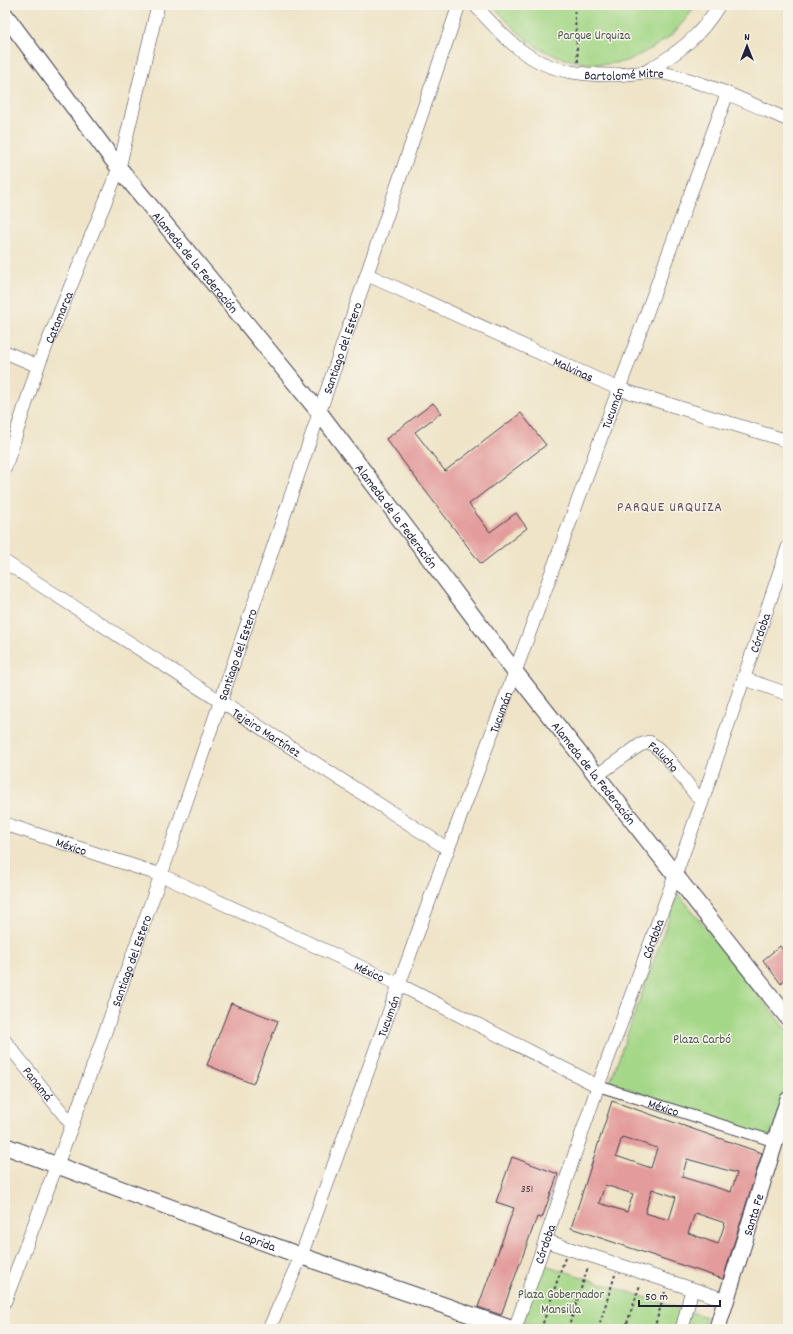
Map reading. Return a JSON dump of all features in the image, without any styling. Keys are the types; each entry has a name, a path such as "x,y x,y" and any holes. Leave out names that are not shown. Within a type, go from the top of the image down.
{"street":[{"name":"Catamarca","path":"5,468 38,366 119,168 158,5"},
{"name":"Santiago del Estero","path":"5,1301 72,1125 161,875 319,412 368,275 459,5"},
{"name":"Bartolomé Mitre","path":"475,5 499,31 531,58 553,69 579,74 613,75 647,71 681,77 727,94 788,120"},
{"path":"647,71 686,46 701,32 719,5"},
{"name":"Alameda de la Federación","path":"5,15 119,168 319,412 515,672 788,1018"},
{"name":"Tucumán","path":"269,1329 301,1256 448,849 515,672 727,94"},
{"name":"Malvinas","path":"368,275 619,388 788,441"},
{"path":"5,352 38,366"},
{"name":"Córdoba","path":"514,1329 546,1241 598,1086 702,802 745,679 788,547"},
{"name":"Tejeiro Martínez","path":"5,562 448,849"},
{"path":"745,679 788,694"},
{"name":"Falucho","path":"596,776 640,745 649,742 660,749 689,788 702,802"},
{"name":"México","path":"5,824 161,875 400,985 598,1086 776,1142"},
{"name":"Panamá","path":"5,1041 72,1125"},
{"name":"Santa Fe","path":"717,1329 788,1100"},
{"name":"Laprida","path":"5,1146 57,1164 301,1256 514,1329"},
{"path":"546,1241 726,1300"},
{"path":"682,1329 692,1289"}],"path":[{"path":"574,5 579,74"},
{"path":"541,1329 568,1248"},
{"path":"568,1329 592,1256"},
{"path":"598,1329 618,1265"},
{"path":"625,1329 644,1273"},
{"path":"654,1329 668,1281"}],"green space":[{"name":"Parque Urquiza","path":"492,5 697,5 669,37 641,54 626,61 591,64 566,59 544,51 523,36"},
{"name":"Plaza Carbó","path":"678,893 788,1032 788,1083 770,1139 610,1082"},
{"name":"Plaza Gobernador Mansilla","path":"542,1264 706,1317 702,1329 545,1329 523,1322"}],"building":[{"path":"433,403 441,413 415,432 445,471 521,413 546,445 469,504 490,532 516,513 527,528 481,564 386,439"},
{"path":"780,946 788,957 788,974 781,984 763,960"},
{"path":"231,1003 278,1021 253,1084 207,1065"},
{"path":"612,1101 762,1153 723,1279 571,1228","holes":["622,1137 657,1148 651,1168 616,1156","687,1159 737,1173 731,1192 682,1177","605,1185 633,1194 627,1212 599,1203","652,1189 676,1197 669,1220 645,1213","695,1213 725,1223 718,1244 688,1233"]},
{"path":"512,1157 558,1174 542,1218 537,1217 501,1315 478,1307 514,1208 496,1202"}],"district":[{"name":"PARQUE URQUIZA","path":"670,506"}]}
